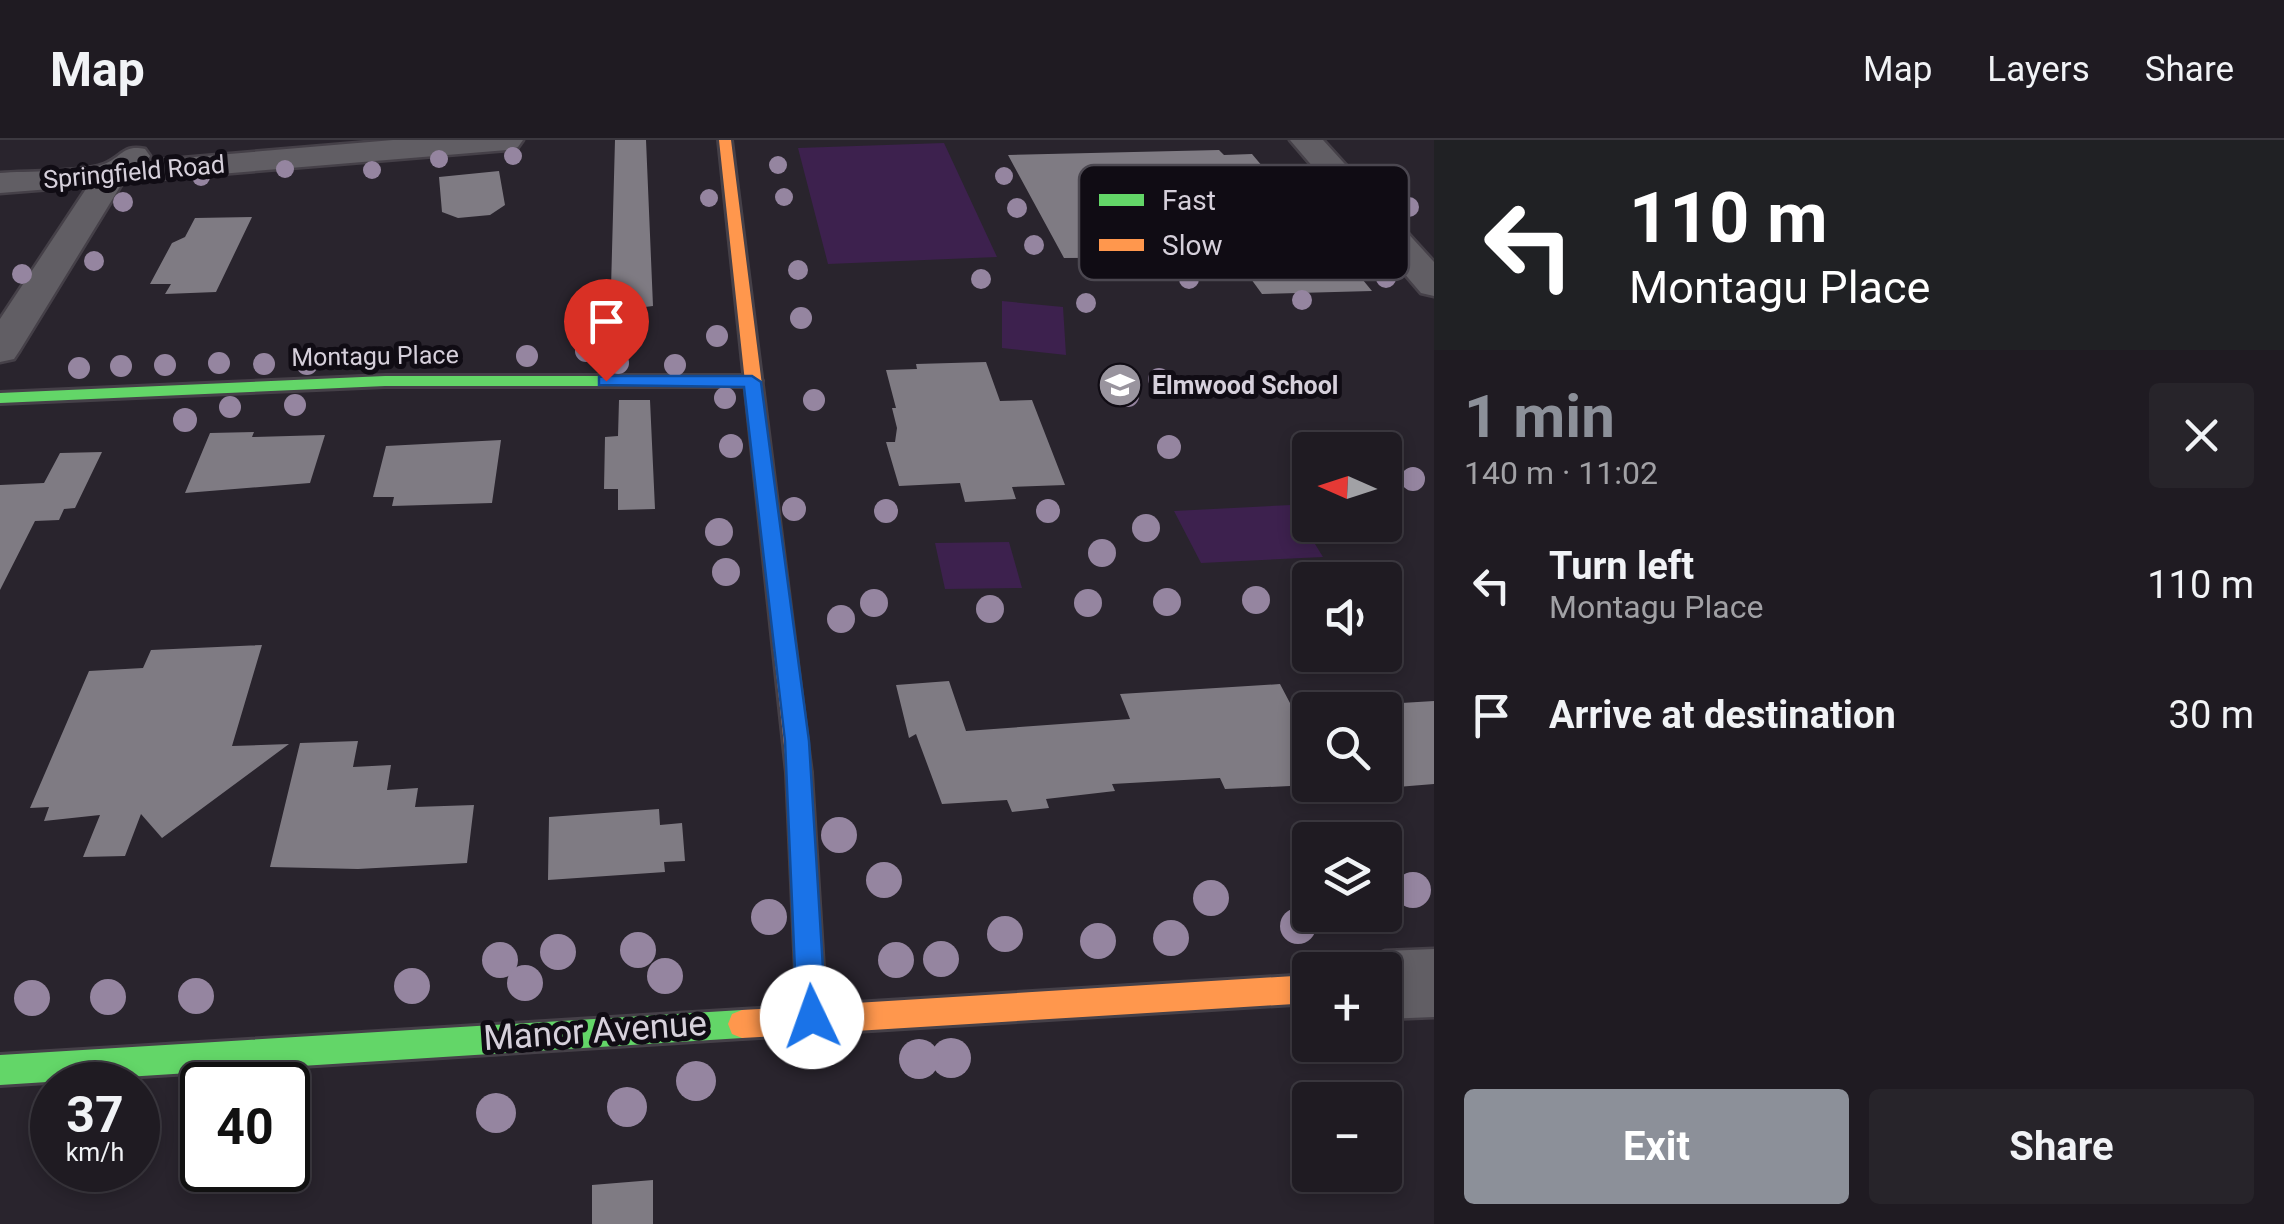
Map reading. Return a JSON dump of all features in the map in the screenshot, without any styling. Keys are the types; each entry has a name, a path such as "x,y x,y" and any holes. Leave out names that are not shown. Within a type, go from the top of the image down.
{"street":[{"path":"0,350 112,174 133,158 145,140"},
{"name":"Springfield Road","path":"0,183 507,140"},
{"path":"725,140 797,741 812,1017"},
{"path":"1306,140 1328,165"},
{"path":"1409,257 1434,285"},
{"name":"Montagu Place","path":"0,398 385,381 752,382"},
{"path":"1402,984 1434,982"},
{"name":"Manor Avenue","path":"0,1070 812,1017 1292,991"}],"shaded area":[{"path":"944,143 997,257 828,264 798,148"},
{"path":"1002,301 1063,307 1066,355 1002,348"},
{"path":"1291,505 1292,542 1314,542 1323,557 1201,563 1174,511"},
{"path":"1009,542 1022,588 945,589 935,543"}],"building":[{"path":"615,140 646,140 653,306 645,307 646,330 594,332 597,288 611,288"},
{"path":"1219,150 1224,155 1252,154 1261,165 1079,165 1079,258 1064,258 1008,155"},
{"path":"499,171 505,205 490,215 458,218 442,212 439,177"},
{"path":"252,217 216,292 165,294 171,284 150,284 172,243 185,237 195,218"},
{"path":"1252,280 1363,280 1372,291 1262,294"},
{"path":"986,362 1000,401 1032,400 1065,485 1012,487 1016,499 965,502 960,483 899,486 886,442 895,442 897,428 886,370 917,369 916,364"},
{"path":"619,400 650,400 655,509 618,510 618,489 604,489 605,437 618,436"},
{"path":"254,432 252,437 325,435 310,483 185,493 210,433"},
{"path":"501,440 492,503 392,506 394,497 373,497 386,446"},
{"path":"102,452 75,508 64,509 59,520 35,521 0,590 0,485 44,483 60,453"},
{"path":"262,645 232,746 289,744 162,838 141,814 125,856 83,857 100,815 44,821 49,807 30,808 89,671 143,668 151,650"},
{"path":"949,681 966,731 1130,719 1120,694 1280,684 1292,707 1292,786 1225,789 1220,778 1112,784 1115,791 1046,799 1049,808 1012,812 1007,800 942,804 916,734 909,738 896,685"},
{"path":"1434,701 1434,784 1402,787 1402,703"},
{"path":"358,741 353,767 391,765 387,790 418,788 415,807 474,805 467,863 358,869 270,867 300,743"},
{"path":"659,809 660,825 682,823 685,861 664,862 665,872 548,880 549,817"},
{"path":"653,1180 653,1224 592,1224 592,1185"}],"traffic: fast":[{"path":"0,398 385,381 753,381"},
{"path":"799,773 812,1017"},
{"path":"0,1070 742,1024"}],"traffic: slow":[{"path":"725,140 799,773"},
{"path":"742,1024 1292,990"}],"place":[{"name":"Elmwood School","path":"1120,385"}],"route":[{"path":"606,381 752,382 797,741 812,1017"}]}
